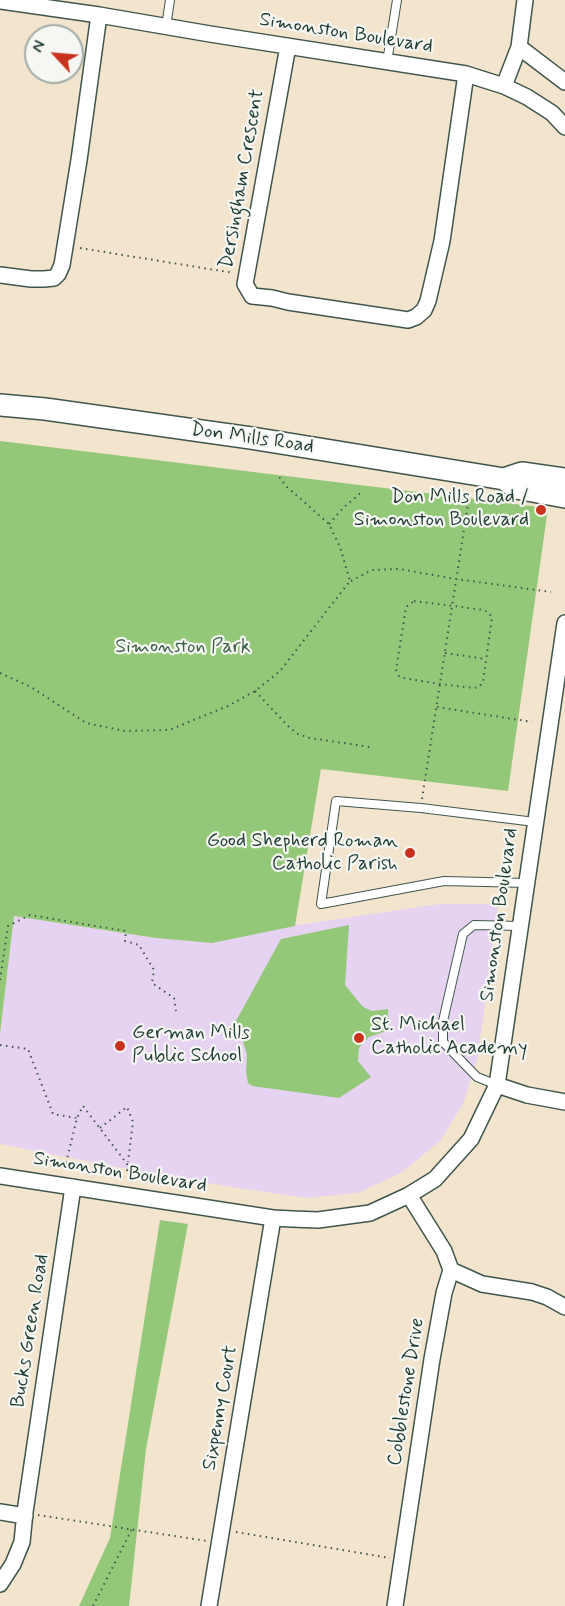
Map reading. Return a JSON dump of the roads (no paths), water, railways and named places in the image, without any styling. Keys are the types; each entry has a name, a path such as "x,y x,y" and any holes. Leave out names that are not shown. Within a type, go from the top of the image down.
{"main road":[{"name":"Don Mills Road","path":"0,405 45,409 251,438 504,478 522,473 565,478"},
{"name":"Don Mills Road","path":"504,478 516,488 565,497"}],"street":[{"path":"504,86 519,47 525,0"},
{"name":"Simonston Boulevard","path":"0,1 466,74 504,86 527,97 552,113 565,127"},
{"path":"0,275 31,279 54,278 62,265 99,15"},
{"name":"Dersingham Crescent","path":"288,46 245,284 252,296 408,320 424,310 428,302 442,241 466,74"},
{"path":"519,47 565,82"},
{"name":"Simonston Boulevard","path":"0,1176 273,1218 318,1220 369,1213 409,1195 435,1179 471,1138 498,1085 565,623"},
{"path":"498,1085 527,1095 565,1102"},
{"name":"Bucks Green Road","path":"0,1584 13,1564 22,1542 73,1186"},
{"path":"409,1195 444,1251 452,1270 482,1284 532,1292 565,1307"},
{"name":"Sixpenny Court","path":"209,1606 273,1218"},
{"name":"Cobblestone Drive","path":"395,1606 432,1359 444,1293 452,1270"},
{"path":"0,1512 25,1514"}],"lane":[{"path":"166,27 170,0"},
{"path":"387,62 397,0"},
{"path":"527,883 444,881 321,904 336,801 421,808 535,822"},
{"path":"498,1085 477,1077 443,1042 443,1021 463,934 474,925 520,926"}],"place":[{"name":"Don Mills Road / Simonston Boulevard","path":"541,510"},
{"name":"Good Shepherd Roman Catholic Parish","path":"410,853"},
{"name":"St. Michael Catholic Academy","path":"359,1038"},
{"name":"German Mills Public School","path":"120,1046"}],"park label":[{"name":"Simonston Park","path":"183,648"}]}
